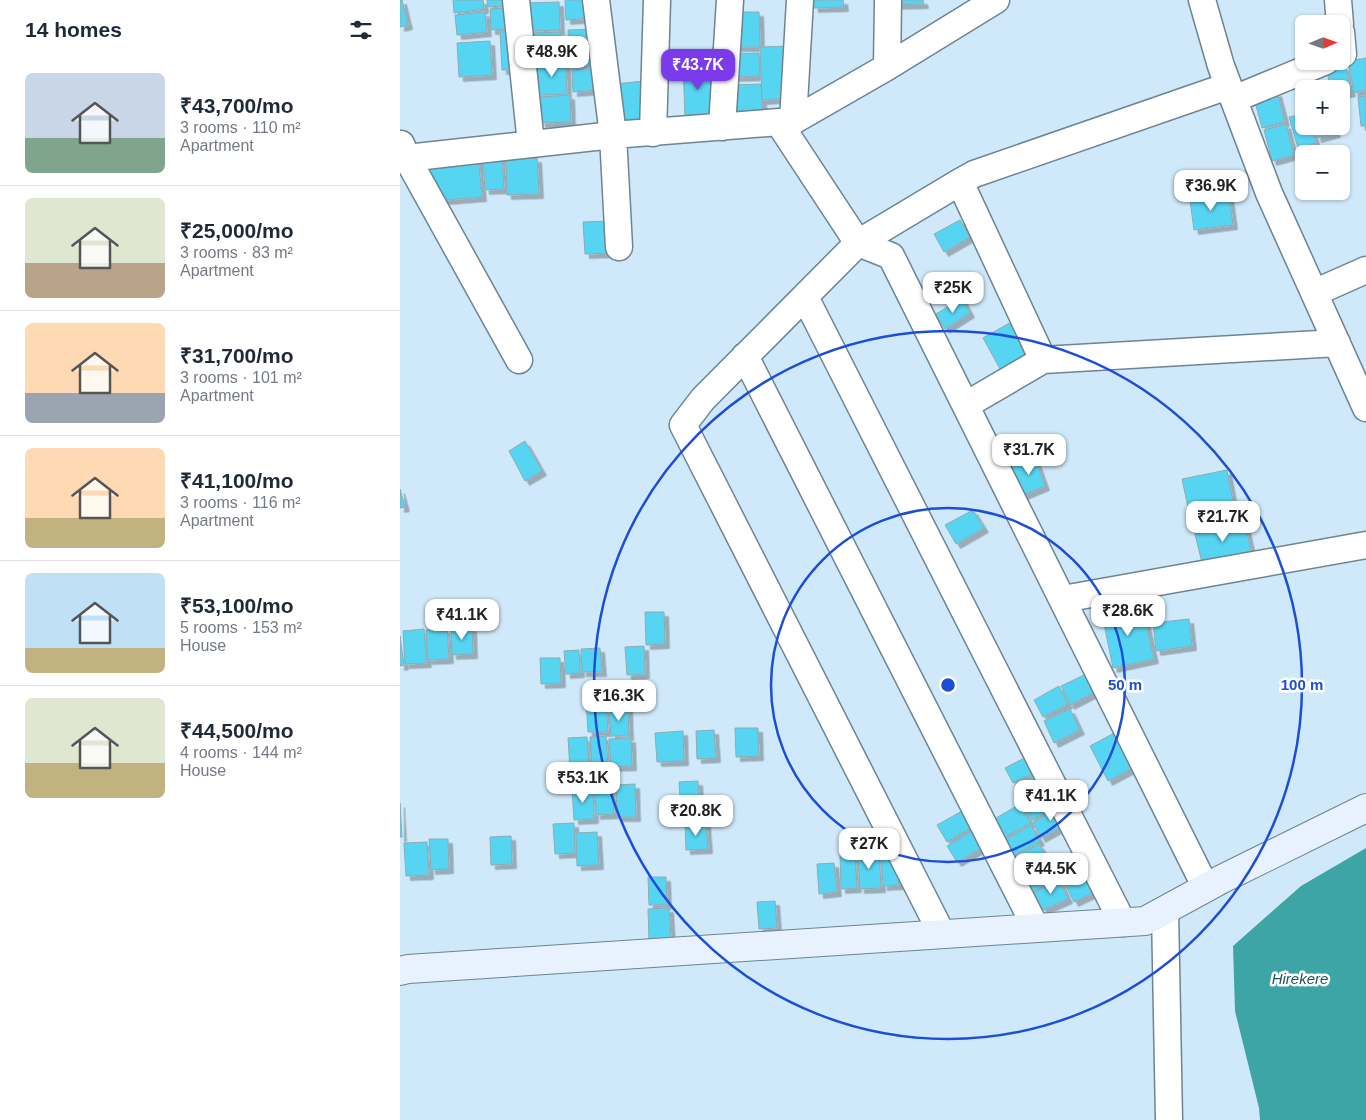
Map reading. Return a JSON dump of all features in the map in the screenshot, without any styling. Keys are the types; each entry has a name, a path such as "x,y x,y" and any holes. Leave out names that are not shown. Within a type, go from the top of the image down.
{"street":[{"path":"516,0 531,144"},
{"path":"596,0 613,135 618,247"},
{"path":"653,133 657,0"},
{"path":"722,127 730,0"},
{"path":"800,0 786,122 858,243 891,256 1206,888"},
{"path":"887,67 888,0"},
{"path":"519,360 404,149 531,144 613,135 786,122 887,67 996,0"},
{"path":"1202,0 1231,93 1269,193 1366,408"},
{"path":"1338,0 1339,15"},
{"path":"942,934 683,425 703,399 858,243 960,182 974,174 1231,93 1295,68"},
{"path":"960,182 1042,360"},
{"path":"1314,292 1366,270"},
{"path":"805,297 1123,923"},
{"path":"966,405 1042,360 1336,343"},
{"path":"745,356 1036,928"},
{"path":"1063,599 1366,545"},
{"path":"400,971 1145,921 1206,888 1366,808"},
{"path":"1165,910 1168,1120"}],"water":[{"name":"Hirekere","path":"1366,848 1366,1120 1260,1120 1259,1108 1235,1011 1233,946 1301,886"}],"building":[{"path":"400,0 402,0 408,25 400,27"},
{"path":"453,0 483,0 484,9 454,13"},
{"path":"487,0 514,0 515,5 488,7"},
{"path":"565,0 590,0 592,18 566,20"},
{"path":"813,0 843,0 844,7 814,8"},
{"path":"885,0 923,0 924,4 885,5"},
{"path":"559,2 560,30 529,31 528,3"},
{"path":"518,7 519,28 491,30 490,9"},
{"path":"485,12 487,32 457,35 455,15"},
{"path":"733,12 759,12 760,47 733,47"},
{"path":"595,29 597,65 570,66 568,30"},
{"path":"519,31 521,69 502,70 500,32"},
{"path":"561,32 562,55 535,56 534,33"},
{"path":"490,41 492,75 459,77 457,43"},
{"path":"790,46 790,98 762,100 760,47"},
{"path":"759,53 760,76 733,77 732,54"},
{"path":"1366,58 1366,90 1354,93 1350,61"},
{"path":"566,61 567,94 537,95 536,62"},
{"path":"711,63 714,117 685,118 683,64"},
{"path":"572,69 596,69 597,90 573,92"},
{"path":"1327,70 1347,70 1349,80 1329,80"},
{"path":"644,81 647,121 616,123 614,84"},
{"path":"761,84 763,118 733,120 731,85"},
{"path":"1277,92 1285,122 1262,128 1254,98"},
{"path":"570,95 571,122 541,123 540,97"},
{"path":"1366,96 1366,126 1361,126 1358,97"},
{"path":"1295,116 1295,135 1314,135 1316,143 1297,145 1289,117"},
{"path":"1286,124 1294,155 1272,161 1264,130"},
{"path":"1316,135 1328,135 1317,138"},
{"path":"478,156 482,197 432,201 429,160"},
{"path":"502,156 504,189 485,190 483,157"},
{"path":"537,158 539,194 507,195 506,159"},
{"path":"1229,195 1233,225 1194,230 1190,200"},
{"path":"960,220 970,237 944,252 934,234"},
{"path":"609,221 610,253 585,254 583,222"},
{"path":"962,298 970,313 945,329 936,314"},
{"path":"1013,321 1034,359 1004,376 983,338"},
{"path":"525,441 542,471 525,481 509,451"},
{"path":"1035,458 1045,486 1023,495 1012,467"},
{"path":"1227,470 1236,517 1192,526 1182,479"},
{"path":"400,489 405,507 400,508"},
{"path":"973,510 984,528 956,544 945,525"},
{"path":"1244,519 1252,555 1203,567 1194,530"},
{"path":"1142,606 1154,659 1113,668 1102,614"},
{"path":"645,612 664,612 665,644 646,645"},
{"path":"1189,619 1192,646 1156,651 1153,623"},
{"path":"472,627 473,654 452,655 451,628"},
{"path":"424,629 427,663 405,664 403,631"},
{"path":"447,629 449,659 428,660 426,630"},
{"path":"400,636 404,665 400,666"},
{"path":"644,646 645,674 627,675 625,647"},
{"path":"600,648 602,672 582,672 581,649"},
{"path":"579,650 580,673 566,674 564,651"},
{"path":"540,658 560,658 561,683 541,684"},
{"path":"1086,674 1095,692 1070,705 1061,686"},
{"path":"1059,686 1068,704 1043,717 1034,700"},
{"path":"606,698 608,732 588,732 586,699"},
{"path":"628,707 629,736 611,736 609,709"},
{"path":"1070,709 1080,730 1054,743 1044,721"},
{"path":"735,728 758,728 759,756 736,757"},
{"path":"714,730 716,758 697,759 696,731"},
{"path":"683,731 684,761 657,762 655,733"},
{"path":"1118,731 1136,766 1108,781 1090,746"},
{"path":"606,736 608,767 592,769 590,737"},
{"path":"587,737 589,769 570,770 568,738"},
{"path":"631,738 632,766 611,767 609,739"},
{"path":"1034,753 1042,769 1013,783 1005,768"},
{"path":"1043,771 1051,787 1023,801 1015,786"},
{"path":"698,781 700,815 681,816 679,782"},
{"path":"635,784 636,817 617,817 616,785"},
{"path":"612,787 614,814 596,815 595,788"},
{"path":"1052,787 1061,804 1032,820 1023,803"},
{"path":"572,789 593,789 594,819 574,820"},
{"path":"400,803 402,837 400,837"},
{"path":"1020,804 1031,823 1001,839 991,821"},
{"path":"1062,807 1070,822 1041,838 1033,822"},
{"path":"962,811 972,827 947,842 937,825"},
{"path":"574,823 575,853 555,854 553,824"},
{"path":"706,823 708,849 686,850 685,824"},
{"path":"1031,825 1040,841 1012,857 1003,841"},
{"path":"972,831 981,848 957,862 947,846"},
{"path":"597,832 599,865 577,866 576,833"},
{"path":"511,836 512,864 491,865 490,837"},
{"path":"429,839 448,839 449,869 431,870"},
{"path":"427,842 429,875 406,876 404,843"},
{"path":"1039,844 1048,860 1022,874 1013,858"},
{"path":"897,851 899,885 883,886 881,852"},
{"path":"879,852 881,888 860,889 858,853"},
{"path":"855,854 857,888 841,889 840,855"},
{"path":"1050,862 1058,879 1033,892 1024,875"},
{"path":"834,863 837,892 819,894 817,864"},
{"path":"1090,867 1101,889 1074,902 1063,880"},
{"path":"648,877 666,877 667,905 649,905"},
{"path":"1060,881 1068,899 1043,910 1034,892"},
{"path":"775,901 777,928 759,929 757,902"},
{"path":"669,908 671,940 649,941 648,909"}]}
